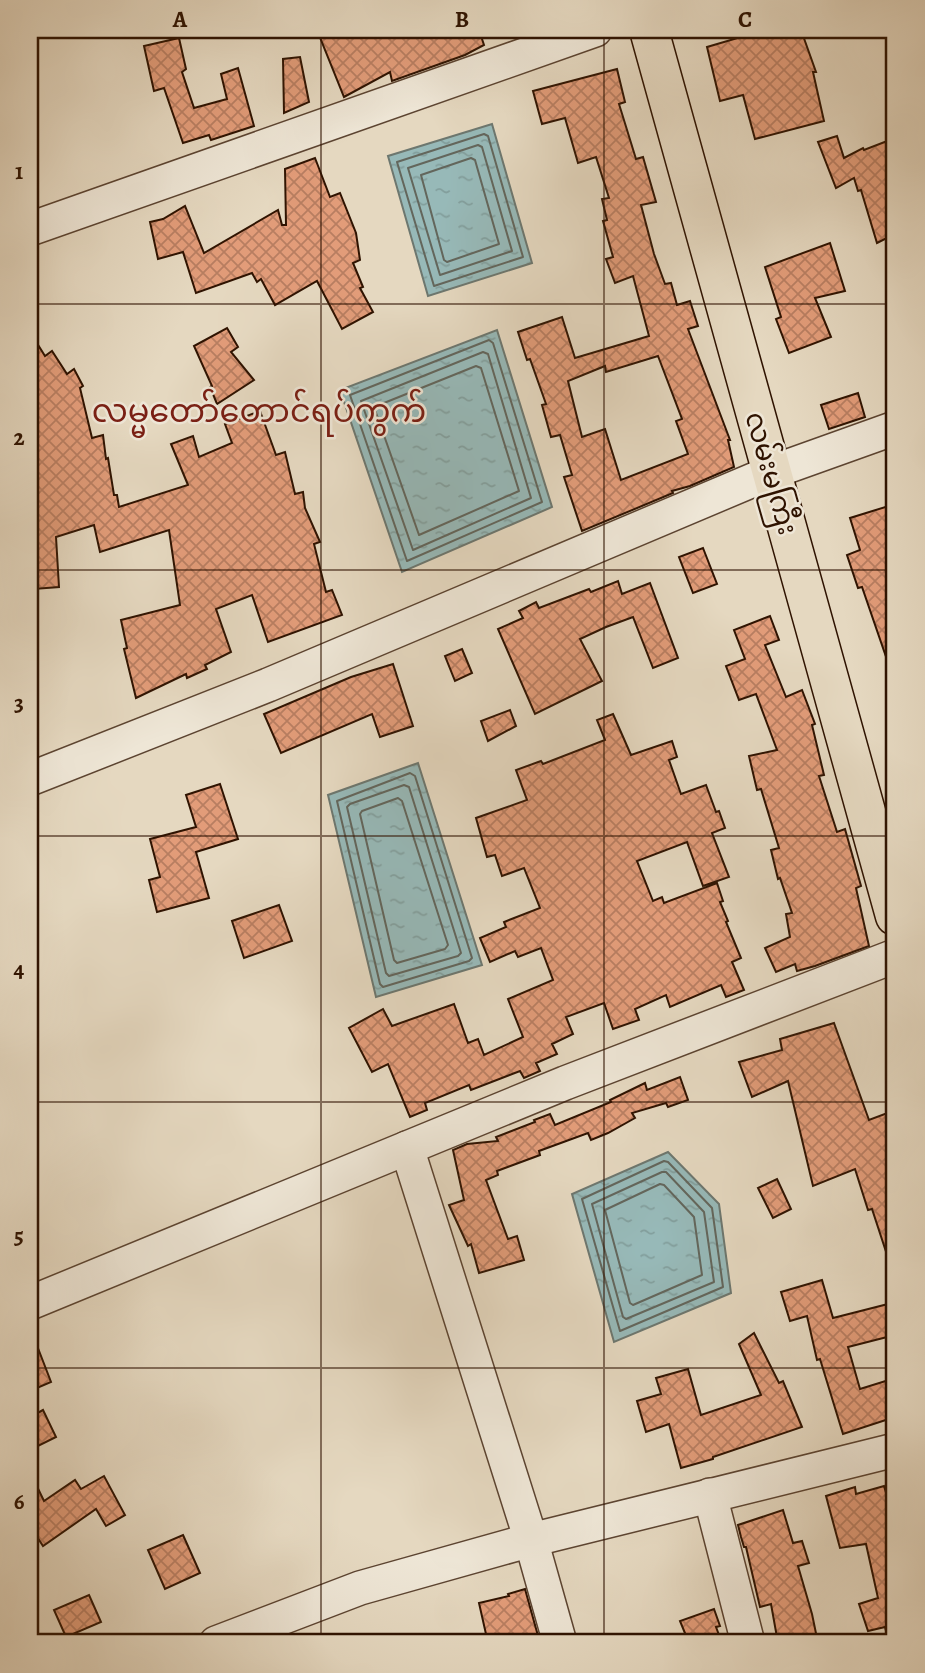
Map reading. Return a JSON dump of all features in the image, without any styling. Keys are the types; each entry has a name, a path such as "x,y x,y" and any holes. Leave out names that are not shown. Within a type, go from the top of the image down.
{"main road":[{"name":"လမ်းမကြီး","path":"649,30 895,916"}],"street":[{"path":"30,229 595,30"},
{"path":"30,779 268,685 772,472 895,428"},
{"path":"30,1303 565,1083 895,956"},
{"path":"407,1148 531,1541 559,1643"},
{"path":"216,1643 360,1588 531,1541 710,1495 893,1458"},
{"path":"710,1495 748,1643"}],"water":[{"path":"492,124 532,263 428,296 388,156"},
{"path":"497,330 552,507 402,572 340,390"},
{"path":"418,763 482,965 376,997 328,795"},
{"path":"668,1152 719,1204 731,1293 614,1342 572,1194"}],"building":[{"path":"317,30 479,30 484,45 465,55 392,81 390,72 344,97"},
{"path":"765,30 801,30 816,72 813,72 824,121 755,139 743,95 720,101 707,47"},
{"path":"179,38 186,69 182,72 194,108 227,99 221,74 238,68 254,126 211,140 209,135 183,143 164,88 154,91 144,46"},
{"path":"300,57 309,102 284,113 283,59"},
{"path":"617,69 625,102 619,104 636,159 643,157 656,202 641,205 654,254 665,284 671,283 677,305 690,301 698,326 688,329 730,440 734,467 582,531 564,477 572,475 560,435 551,437 542,405 546,404 518,332 562,317 575,358 649,336 633,276 615,283 606,259 613,257 603,221 607,220 602,199 609,198 596,157 578,163 565,118 542,124 533,91","holes":["658,356 682,419 676,421 688,454 621,480 605,429 582,437 568,381 605,366 606,372"]},
{"path":"837,136 844,158 863,148 864,150 895,138 895,234 877,243 861,190 858,191 854,178 836,188 818,142"},
{"path":"315,158 330,197 340,193 356,233 360,260 353,263 363,287 360,288 373,312 342,329 317,281 275,305 261,279 257,282 252,273 196,293 183,252 158,259 150,222 163,219 185,206 204,253 278,210 282,225 286,225 285,169"},
{"path":"830,243 845,291 815,298 831,337 789,353 776,319 781,317 765,267"},
{"path":"227,328 238,347 231,352 254,380 217,404 194,346"},
{"path":"30,332 45,356 52,351 67,374 74,369 83,386 80,388 92,438 103,435 114,495 117,495 119,507 188,485 171,444 193,436 199,457 232,443 225,424 260,411 276,455 285,452 295,494 303,492 305,508 320,542 314,544 326,592 332,590 342,615 268,642 252,595 216,609 231,652 205,665 207,669 187,678 186,674 136,698 124,649 127,648 121,620 180,605 169,530 100,552 94,525 56,537 59,587 34,589 33,550 30,551"},
{"path":"858,393 865,417 829,429 821,405"},
{"path":"895,504 893,677 862,587 858,588 847,555 860,550 850,518"},
{"path":"703,548 717,584 693,593 679,557"},
{"path":"618,581 622,594 650,583 678,658 653,668 633,617 606,627 580,639 602,681 535,714 498,629 523,618 519,611 536,602 539,608"},
{"path":"770,616 779,640 765,645 786,697 802,690 815,724 812,725 824,775 819,776 837,832 845,829 861,886 856,888 869,946 815,966 797,971 795,964 776,972 765,948 790,937 786,914 792,913 780,878 778,879 771,850 779,848 761,789 757,790 749,756 777,750 756,694 739,700 726,666 745,659 734,630"},
{"path":"462,649 472,673 455,681 445,656"},
{"path":"393,664 413,726 380,737 372,714 281,753 264,714 351,677"},
{"path":"510,710 516,726 488,741 481,721"},
{"path":"613,714 631,755 672,741 677,757 669,760 681,794 706,785 716,812 719,811 725,828 712,833 729,877 703,886 687,842 637,861 653,901 662,897 664,903 717,883 723,901 720,902 728,921 726,922 741,958 732,962 744,990 726,997 721,985 670,1007 666,995 635,1009 639,1020 613,1029 604,1003 566,1017 573,1034 552,1044 557,1054 536,1063 540,1071 524,1078 520,1071 471,1090 469,1085 425,1103 427,1110 410,1117 388,1064 372,1072 349,1028 383,1009 392,1026 454,1004 468,1043 478,1039 484,1055 523,1037 508,999 553,980 541,948 518,957 515,951 490,962 480,938 506,927 504,922 540,908 524,868 502,876 495,855 487,857 476,818 527,800 516,770 541,761 543,764 605,740 597,720"},
{"path":"220,784 238,839 196,852 209,898 157,912 149,880 160,877 150,839 196,827 186,795"},
{"path":"279,905 292,941 244,958 232,921"},
{"path":"834,1023 869,1120 890,1112 895,1127 895,1269 892,1270 872,1209 868,1210 855,1169 813,1186 788,1081 752,1097 739,1062 782,1050 780,1039"},
{"path":"680,1077 688,1100 668,1107 666,1103 632,1113 635,1118 608,1133 591,1140 588,1133 539,1151 540,1155 497,1171 498,1175 486,1180 508,1239 517,1236 524,1260 479,1273 471,1244 468,1246 449,1205 464,1200 453,1150 467,1144 498,1141 496,1137 550,1114 555,1125 611,1102 610,1100 645,1083 647,1090"},
{"path":"777,1179 791,1209 773,1218 758,1188"},
{"path":"822,1280 833,1318 888,1304 895,1335 848,1347 860,1389 892,1379 895,1390 895,1417 843,1434 820,1359 817,1360 807,1316 790,1321 781,1292"},
{"path":"30,1331 51,1382 30,1391"},
{"path":"754,1333 779,1383 783,1381 802,1427 681,1468 669,1424 646,1432 637,1401 661,1394 656,1378 688,1369 701,1415 761,1395 739,1344"},
{"path":"43,1410 56,1437 30,1450 30,1417"},
{"path":"30,1472 44,1501 75,1480 81,1489 104,1476 125,1515 106,1526 96,1509 43,1546 30,1526"},
{"path":"884,1486 895,1523 895,1639 888,1639 885,1627 868,1631 859,1604 878,1598 866,1544 840,1548 826,1496 855,1487 856,1494"},
{"path":"783,1510 793,1543 802,1541 809,1563 798,1566 818,1643 778,1643 771,1604 760,1607 746,1547 741,1537 738,1525"},
{"path":"183,1535 200,1573 165,1589 148,1550"},
{"path":"525,1589 540,1643 488,1643 479,1603"},
{"path":"89,1595 101,1622 66,1637 54,1610"},
{"path":"714,1609 720,1626 716,1627 722,1643 689,1643 680,1621"}],"district":[{"name":"လမ္မတော်တောင်ရပ်ကွက်","path":"259,411"}]}
